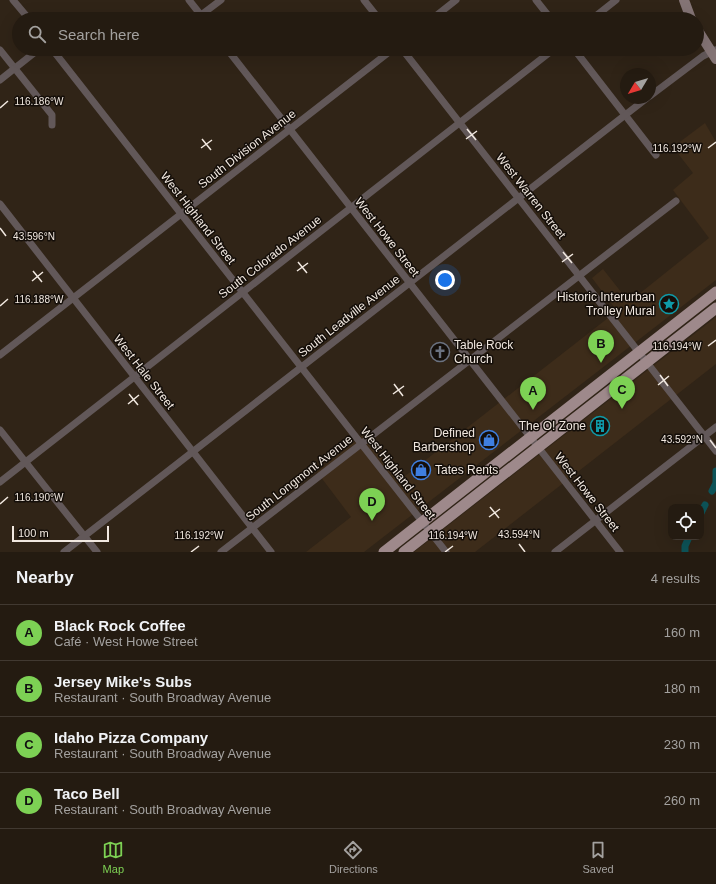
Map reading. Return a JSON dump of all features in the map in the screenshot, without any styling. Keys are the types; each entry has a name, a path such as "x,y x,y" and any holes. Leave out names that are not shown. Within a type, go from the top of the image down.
{"main road":[{"path":"384,552 716,292"},
{"path":"404,552 716,308"}],"street":[{"path":"14,0 23,12"},
{"path":"189,0 198,12"},
{"path":"208,12 221,0"},
{"path":"364,0 373,12"},
{"path":"441,12 456,0"},
{"path":"536,0 545,12"},
{"path":"601,12 616,0"},
{"path":"684,0 688,12"},
{"path":"704,39 714,54 704,56"},
{"path":"0,50 52,115 52,125"},
{"path":"0,80 30,56"},
{"name":"West Highland Street","path":"57,56 446,552"},
{"name":"West Howe Street","path":"232,56 620,552"},
{"name":"South Division Avenue","path":"0,356 384,56"},
{"name":"West Warren Street","path":"407,56 716,450"},
{"name":"South Colorado Avenue","path":"0,482 545,56"},
{"path":"579,56 656,155"},
{"path":"656,91 703,56"},
{"name":"South Leadville Avenue","path":"64,552 640,104"},
{"name":"South Longmont Avenue","path":"222,552 469,359 676,201"},
{"name":"West Hale Street","path":"0,204 271,552"},
{"path":"556,552 716,426"},
{"path":"0,430 97,552"}],"shaded area":[{"path":"705,123 716,142 716,280 364,552 306,552 351,517 317,472 363,435 400,480 617,311 592,278 603,269 629,302 709,238 673,190 693,173 673,147"},
{"path":"716,317 716,364 475,552 414,552"}],"waterway":[{"path":"712,491 716,483 716,471"},
{"path":"685,552 685,546 688,540"}],"place":[{"name":"Historic Interurban Trolley Mural","path":"669,304"},
{"name":"Table Rock Church","path":"440,352"},
{"name":"Jersey Mike's Subs","path":"601,363"},
{"name":"Idaho Pizza Company","path":"622,409"},
{"name":"Black Rock Coffee","path":"533,410"},
{"name":"The O! Zone","path":"600,426"},
{"name":"Defined Barbershop","path":"489,440"},
{"name":"Tates Rents","path":"421,470"},
{"name":"Taco Bell","path":"372,521"}]}
